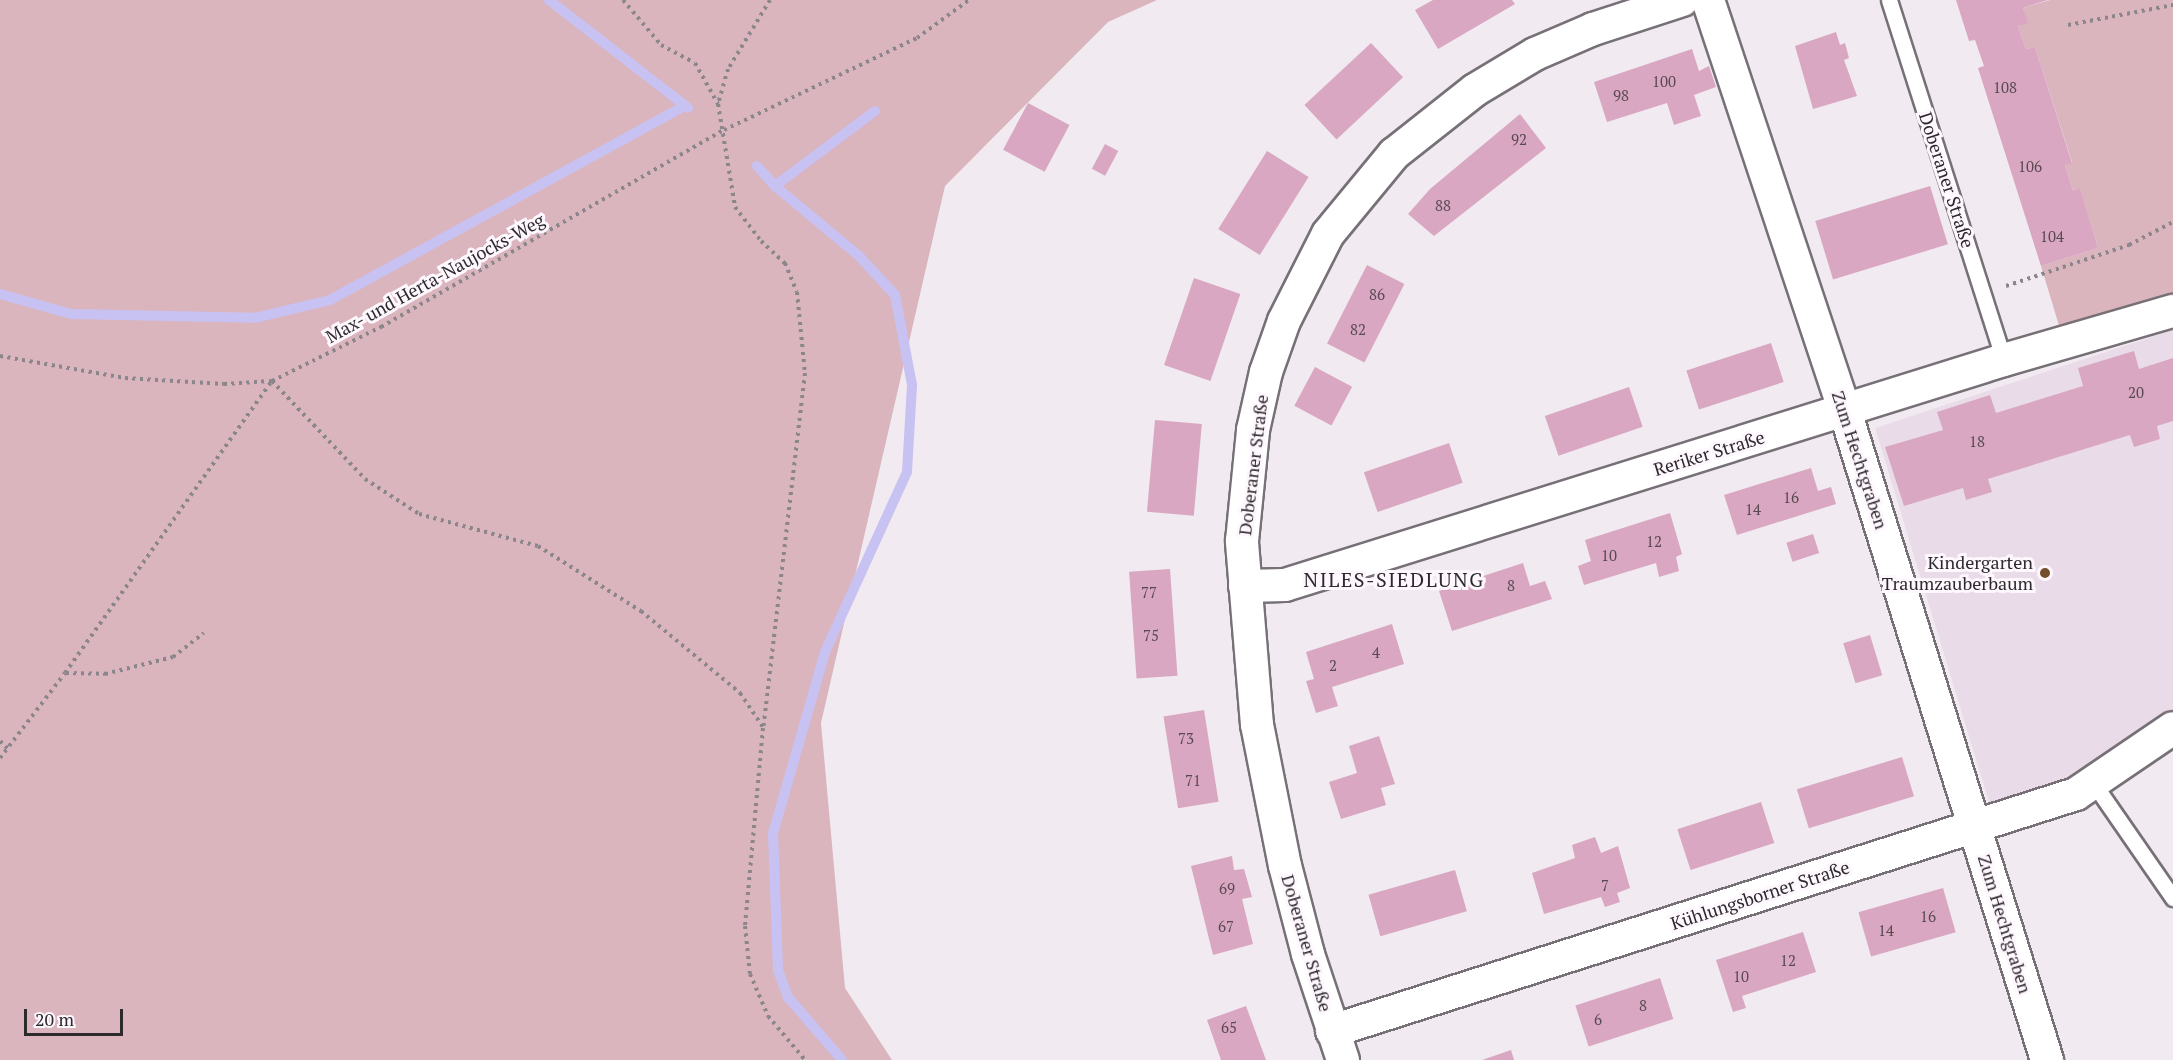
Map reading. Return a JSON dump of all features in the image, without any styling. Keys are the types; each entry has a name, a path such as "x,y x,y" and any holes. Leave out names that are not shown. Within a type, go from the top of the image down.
{"street":[{"name":"Doberaner Straße","path":"1343,1060 1308,954 1269,789 1257,725 1242,541 1247,480 1266,372 1284,321 1328,234 1394,154 1475,90 1535,54 1593,28 1682,0"},
{"name":"Zum Hechtgraben","path":"1708,0 1845,411 2047,1060"},
{"name":"Reriker Straße","path":"1245,586 1285,585 2004,360 2173,311"},
{"name":"Kühlungsborner Straße","path":"1332,1031 2076,794 2094,784 2173,728"}],"lane":[{"name":"Doberaner Straße","path":"1889,0 2004,360"},
{"path":"2094,784 2173,898"}],"path":[{"path":"622,0 661,45 695,63 718,104 735,207 761,241 785,263 797,292 805,373 763,728 747,903 750,974 768,1016 805,1060"},
{"path":"718,104 728,69 770,0"},
{"name":"Max- und Herta-Naujocks-Weg","path":"0,356 125,378 224,384 272,381 381,327 724,130 872,63 917,38 969,0"},
{"path":"2068,25 2173,5"},
{"path":"1983,293 2129,245 2173,222"},
{"path":"0,758 66,673 272,381 365,479 419,514 538,546 641,611 740,693 763,728"},
{"path":"66,673 105,674 172,657 204,633"},
{"path":"0,741 8,749"}],"shaded area":[{"path":"0,0 1157,0 1108,22 945,186 821,723 845,988 892,1060 0,1060"},
{"path":"2050,0 2173,0 2173,294 2060,329 2041,266 2098,248 2080,189 2073,191 2065,165 2072,162 2035,47 2026,49 2018,26 2027,22 2023,8"},
{"name":"Kindergarten Traumzauberbaum","path":"2173,330 2173,713 2073,784 1990,805 1875,428"}],"building":[{"path":"1433,0 1512,0 1515,4 1438,49 1415,10"},
{"path":"1956,0 2048,0 2023,8 2028,23 2018,26 2026,49 2035,47 2072,163 2065,165 2073,191 2080,188 2098,248 2041,266 1978,68 1984,66 1975,40 1969,41"},
{"path":"1836,32 1840,45 1845,43 1849,58 1844,60 1857,96 1813,109 1795,46"},
{"path":"1371,43 1403,77 1337,139 1304,105"},
{"path":"1692,49 1699,71 1709,66 1716,87 1694,95 1701,116 1674,125 1667,103 1607,122 1594,82"},
{"path":"1028,103 1069,125 1045,172 1003,150"},
{"path":"1520,114 1546,148 1434,236 1408,214 1430,189"},
{"path":"1105,144 1118,151 1105,176 1092,169"},
{"path":"1267,151 1309,177 1260,255 1218,229"},
{"path":"1930,186 1948,244 1833,279 1815,221"},
{"path":"1367,265 1404,284 1364,362 1327,343"},
{"path":"1194,278 1240,294 1210,381 1164,365"},
{"path":"1771,343 1784,382 1699,409 1686,371"},
{"path":"2134,351 2139,369 2173,358 2173,421 2157,426 2160,439 2134,447 2130,435 1988,479 1992,492 1966,500 1963,488 1904,506 1885,447 1943,430 1937,412 1990,395 1996,413 2083,386 2078,368"},
{"path":"1315,367 1352,387 1331,426 1294,406"},
{"path":"1629,387 1643,427 1559,456 1545,416"},
{"path":"1155,420 1202,424 1194,516 1147,512"},
{"path":"1449,443 1463,483 1378,512 1364,472"},
{"path":"1811,468 1818,491 1831,487 1836,504 1737,535 1724,495"},
{"path":"1670,513 1682,554 1676,557 1679,571 1659,577 1656,563 1584,585 1578,566 1591,561 1585,540"},
{"path":"1813,534 1819,553 1793,562 1786,543"},
{"path":"1523,563 1530,586 1545,581 1552,599 1452,631 1439,591 1451,587 1448,576 1464,570 1468,581"},
{"path":"1170,569 1177,676 1137,679 1129,572"},
{"path":"1392,624 1404,664 1332,687 1338,706 1316,713 1306,681 1314,679 1306,652"},
{"path":"1870,635 1882,675 1856,683 1843,643"},
{"path":"1204,710 1219,802 1178,808 1164,716"},
{"path":"1379,736 1395,784 1381,788 1386,805 1341,819 1329,782 1357,773 1349,746"},
{"path":"1902,757 1914,796 1809,828 1797,789"},
{"path":"1761,802 1774,843 1691,870 1677,829"},
{"path":"1595,837 1601,853 1618,846 1630,888 1617,893 1620,902 1605,907 1601,897 1544,914 1532,873 1575,858 1572,845"},
{"path":"1232,856 1234,870 1244,869 1252,897 1242,899 1253,944 1213,955 1191,866"},
{"path":"1455,870 1467,911 1380,936 1368,895"},
{"path":"1943,888 1956,932 1871,956 1858,912"},
{"path":"1803,932 1816,972 1742,996 1746,1008 1733,1012 1716,960"},
{"path":"1660,978 1673,1019 1589,1046 1575,1006"},
{"path":"1246,1006 1266,1060 1221,1060 1207,1020"},
{"path":"1511,1050 1514,1060 1482,1060"}],"waterway":[{"path":"549,0 688,108"},
{"path":"0,294 71,314 255,318 330,300 685,106"},
{"name":"Zum Hechtgraben","path":"775,186 875,111"},
{"path":"757,166 775,186 859,256 895,295 912,385 907,472 825,652 773,833 778,970 788,997 842,1060"}],"place":[{"name":"Kindergarten Traumzauberbaum","path":"2045,573"}],"district":[{"name":"NILES-SIEDLUNG","path":"1394,579"}]}
